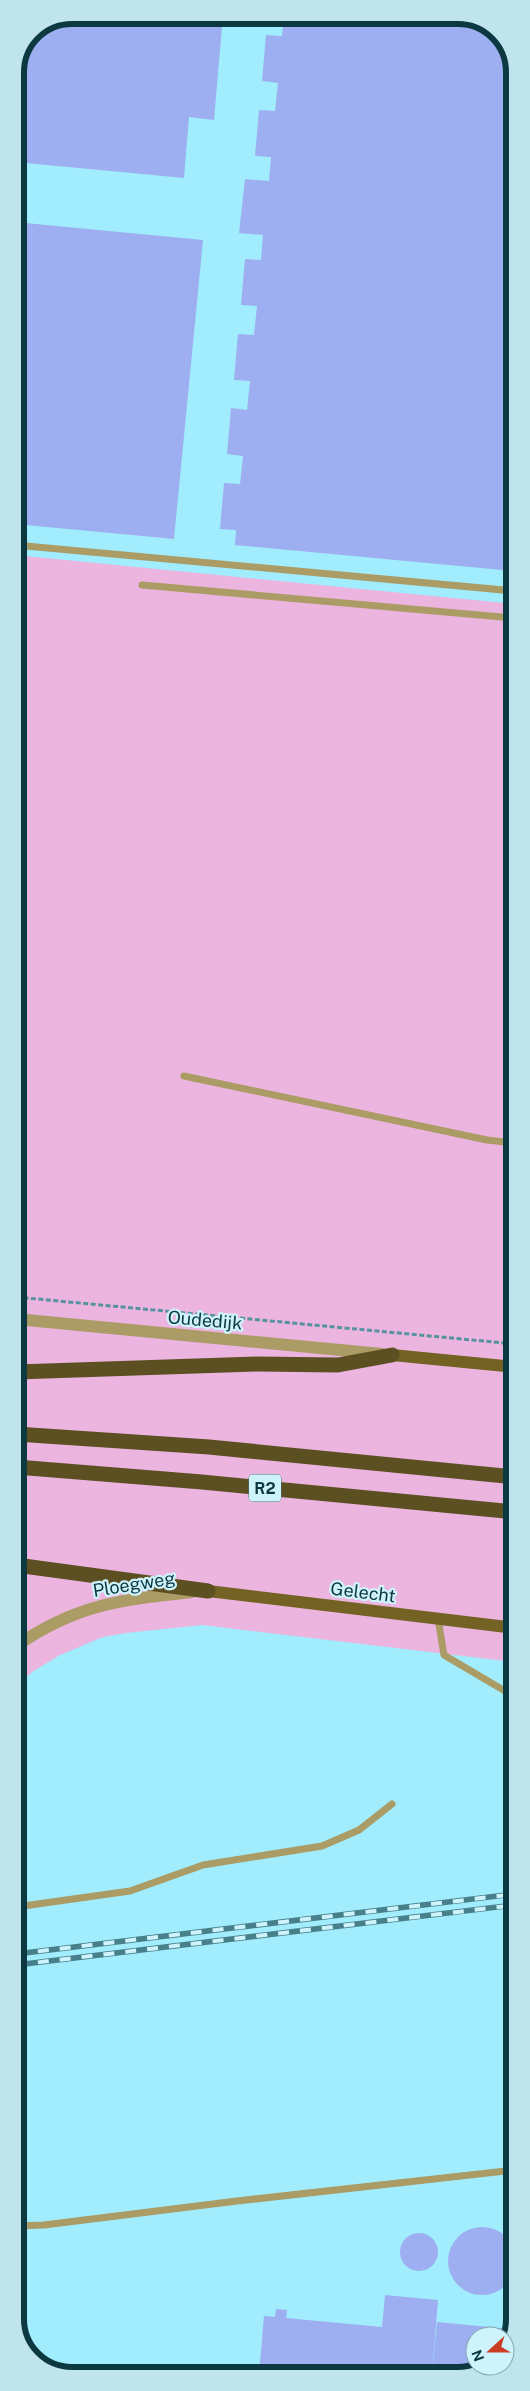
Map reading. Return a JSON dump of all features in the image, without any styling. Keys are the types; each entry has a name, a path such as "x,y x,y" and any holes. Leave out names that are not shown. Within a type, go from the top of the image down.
{"highway":[{"path":"24,1372 257,1364 338,1365 392,1355"},
{"name":"R2","path":"24,1435 209,1447 506,1476"},
{"name":"R2","path":"24,1468 212,1483 506,1511"},
{"path":"24,1566 208,1591"}],"main road":[{"path":"392,1355 506,1366"},
{"name":"Gelecht","path":"208,1591 506,1627"}],"street":[{"name":"Oudedijk","path":"24,1320 392,1355"},
{"name":"Ploegweg","path":"24,1641 48,1626 99,1605 126,1599 208,1591"}],"lane":[{"path":"24,546 506,590"},
{"path":"142,585 506,617"},
{"path":"184,1076 487,1140 506,1141"},
{"path":"438,1619 444,1655 506,1692"},
{"path":"24,1906 130,1891 203,1865 322,1846 359,1830 392,1804"},
{"path":"24,2226 44,2225 237,2200 506,2171"}],"path":[{"path":"24,1298 506,1343"}],"shaded area":[{"path":"24,556 506,603 506,1661 202,1625 103,1637 60,1655 32,1672 24,1680"}],"building":[{"path":"72,24 222,24 214,120 189,117 184,178 24,163 25,63 27,54 38,38 54,27"},
{"path":"283,24 461,24 470,25 482,30 494,40 503,54 506,72 506,570 235,545 236,530 220,529 224,483 240,484 243,456 227,454 231,408 247,410 250,381 234,380 238,334 254,335 257,306 241,305 245,259 261,260 263,235 239,233 245,179 269,181 271,157 255,156 259,110 275,111 278,83 262,81 266,35 282,36"},
{"path":"24,223 203,240 174,539 24,525"},
{"path":"482,2227 495,2229 506,2237 506,2285 495,2293 482,2295 469,2293 458,2285 450,2274 448,2261 450,2248 458,2237 469,2229"},
{"path":"419,2233 432,2239 438,2252 432,2265 419,2271 406,2265 400,2252 406,2239"},
{"path":"385,2295 438,2300 433,2367 260,2367 264,2316 275,2317 276,2309 287,2310 286,2318 382,2327"},
{"path":"437,2322 479,2326 465,2326 465,2366 433,2367"}],"railway":[{"path":"24,1953 506,1895"},
{"path":"24,1964 506,1906"}]}
